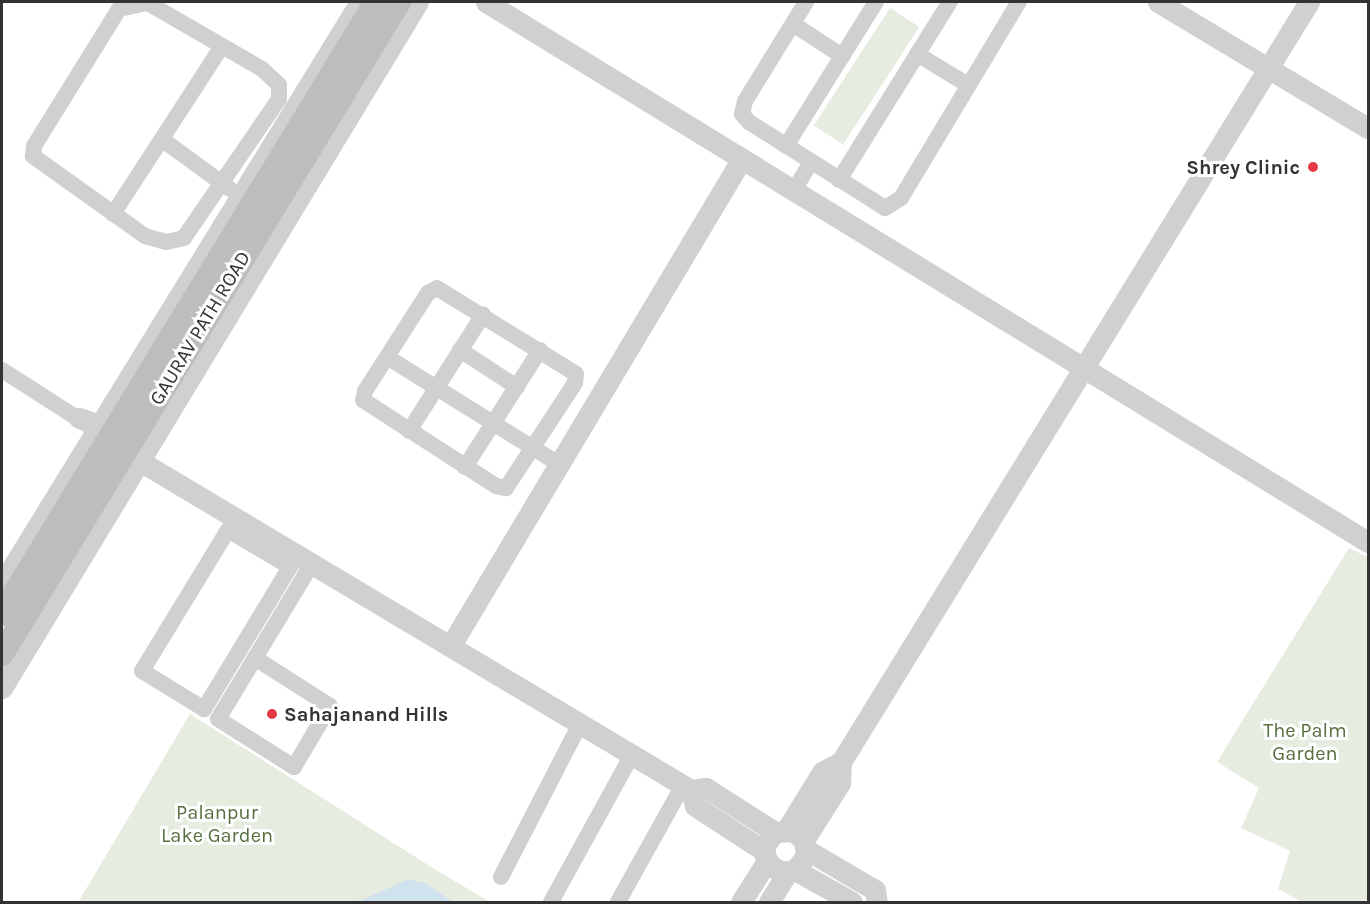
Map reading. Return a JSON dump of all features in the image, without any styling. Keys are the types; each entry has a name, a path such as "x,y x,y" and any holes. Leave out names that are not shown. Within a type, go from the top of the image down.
{"main road":[{"name":"GAURAV PATH ROAD","path":"3,602 124,444 247,200 376,2"},
{"name":"GAURAV PATH ROAD","path":"2,654 124,444 399,2"}],"street":[{"path":"163,140 247,200 360,2"},
{"path":"2,688 124,444 418,2"},
{"path":"486,2 1368,542"},
{"path":"806,2 741,109 749,123 878,206 885,208 896,204 1018,2"},
{"path":"786,146 876,2"},
{"path":"839,180 950,2"},
{"path":"1158,2 1368,128"},
{"path":"769,903 791,871 804,862 793,838 822,772 841,762 1309,2"},
{"path":"148,3 222,46 262,69 279,85 279,99 184,238 166,242 145,236 33,156 34,146 119,9 148,3"},
{"path":"793,24 842,56"},
{"path":"113,214 222,46"},
{"path":"917,54 968,85"},
{"path":"451,645 741,160"},
{"path":"798,194 815,165"},
{"path":"432,289 442,289 483,315 572,370 577,379 534,449 506,488 496,486 465,467 363,400 387,357 432,289"},
{"path":"409,431 483,315"},
{"path":"460,350 517,387"},
{"path":"465,467 540,350"},
{"path":"387,357 559,464"},
{"path":"2,370 124,444 300,561 451,645 687,787 706,788 793,838 876,890 877,903"},
{"path":"228,530 300,561 204,709 142,671 228,530"},
{"path":"255,658 330,706 294,767 218,719 255,658 300,561"},
{"path":"501,877 581,723"},
{"path":"551,903 633,753"},
{"path":"687,787 695,806 765,856 776,870 791,871 852,903"},
{"path":"618,903 687,787"},
{"path":"741,903 765,856 767,840 793,838"}],"green space":[{"path":"890,8 919,27 843,144 814,125"},
{"name":"The Palm Garden","path":"1349,548 1368,557 1368,897 1365,902 1302,902 1278,889 1290,851 1241,828 1259,788 1217,762"},
{"name":"Palanpur Lake Garden","path":"190,714 436,870 490,902 79,901"}],"water":[{"path":"409,879 425,883 453,902 357,902"}],"place":[{"name":"Shrey Clinic","path":"1313,167"},
{"name":"Sahajanand Hills","path":"272,714"}]}
